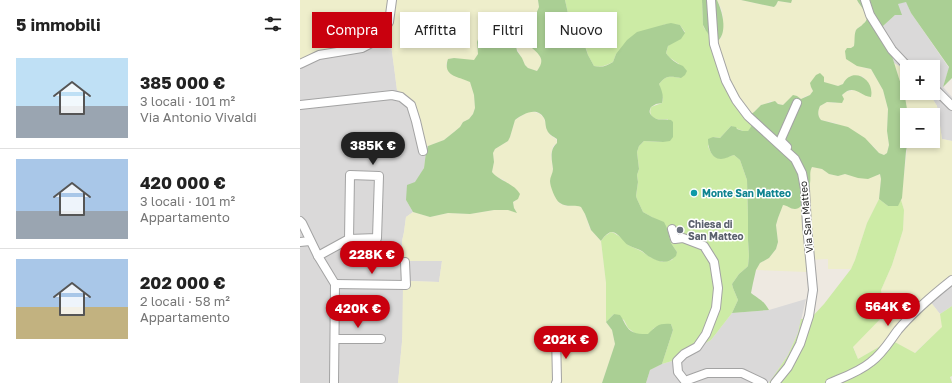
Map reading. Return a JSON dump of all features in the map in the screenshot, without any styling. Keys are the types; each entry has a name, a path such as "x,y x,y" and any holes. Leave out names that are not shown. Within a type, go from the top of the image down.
{"street":[{"path":"300,64 319,55 362,48 379,39 389,22 392,0"},
{"name":"Via San Matteo","path":"710,0 714,44 726,81 736,100 748,116 795,159 802,173 805,188 813,290 809,316 800,344 788,367 775,383"},
{"path":"865,0 870,15 892,50 901,60"},
{"path":"940,94 952,106"},
{"path":"300,105 392,95 401,96 411,105 416,120 422,151"},
{"path":"795,159 792,152 781,139 797,103"},
{"path":"318,256 349,239 377,238 379,176 350,175 349,239"},
{"path":"300,221 318,256 335,284 334,383"},
{"path":"672,228 675,239 687,239 704,246 708,251 714,262 718,288 716,308 706,334 697,347 684,354 678,361 678,372 685,381 707,373 742,372 763,383"},
{"path":"300,242 310,241"},
{"path":"335,284 406,285 405,262"},
{"path":"830,383 858,371 882,353 899,330 922,305 952,280"},
{"path":"556,334 556,383"},
{"path":"334,339 381,339"}],"shaded area":[{"path":"906,1 911,13 949,68 943,87 952,97 952,141 942,139 940,108 937,108 933,100 940,100 940,60 900,60 900,67 894,63 883,26 895,15 897,4"},
{"path":"340,48 392,48 397,90 405,95 411,103 423,145 428,146 424,168 406,200 413,212 406,217 402,241 402,261 442,261 439,282 410,281 398,383 300,383 300,64"},
{"path":"952,282 952,306 940,314 929,300"},
{"path":"806,299 798,333 788,355 769,383 646,383 650,370 672,361 711,340 732,313 769,310"}],"green space":[{"path":"300,0 538,0 539,7 537,12 478,12 478,54 474,61 454,58 448,59 446,65 470,82 474,95 475,108 473,114 444,140 428,146 423,145 411,103 405,95 397,90 392,48 392,12 312,12 312,48 361,48 300,64"},
{"path":"538,0 565,0 568,12 545,12 545,48 586,48 594,66 599,67 613,62 616,54 627,40 637,32 671,23 680,25 685,33 681,39 668,46 666,53 687,71 681,78 668,77 659,84 663,98 662,103 651,107 650,111 650,114 654,118 671,120 673,122 673,137 670,141 663,142 644,141 639,146 637,152 639,169 637,175 638,182 636,196 643,212 664,222 671,243 677,252 673,259 664,262 654,259 640,250 626,244 614,232 608,233 601,241 591,230 581,207 565,205 556,199 550,181 553,169 552,152 557,143 557,139 549,133 546,128 544,118 538,112 530,112 515,120 508,141 495,149 493,153 494,162 492,172 498,178 514,187 520,194 518,199 513,202 517,213 508,210 494,210 470,214 448,213 430,217 413,212 406,200 407,185 415,182 424,168 428,146 444,140 454,132 463,122 469,119 475,108 474,95 470,82 449,73 447,69 448,59 454,58 474,60 478,54 477,42 478,39 478,48 516,48 525,65 528,68 537,71 541,64 541,58 532,48 537,48 537,12 539,7"},
{"path":"565,0 702,0 704,28 711,37 732,91 756,123 748,131 743,131 731,126 720,138 713,137 708,146 715,157 721,158 734,155 740,160 747,180 749,256 748,266 739,274 732,284 738,300 732,313 711,340 672,361 662,364 673,330 671,324 654,328 649,334 636,334 628,328 624,320 614,314 606,322 606,283 601,241 611,232 614,233 622,238 628,245 662,262 672,260 677,252 671,243 667,228 643,212 637,199 637,175 639,169 637,152 639,146 644,141 663,142 668,119 655,118 650,111 651,107 662,103 663,99 659,84 668,77 681,78 679,64 666,53 668,46 685,32 680,25 666,24 616,54 613,62 597,67 594,66 586,48 617,48 617,12 568,12"},
{"path":"702,0 717,0 719,5 723,21 723,32 718,41 709,35 703,25"},
{"path":"717,0 741,0 774,7 778,1 790,3 792,0 857,0 865,10 867,16 864,24 855,32 854,46 851,48 864,68 871,69 883,90 888,109 887,131 889,145 887,153 884,155 879,153 873,146 835,123 821,120 819,117 818,112 820,106 827,102 836,103 845,92 854,90 859,91 862,94 869,84 862,76 838,86 824,82 811,87 813,91 810,95 801,99 797,96 790,99 783,105 770,101 761,105 750,115 732,91 713,39 718,41 721,38 723,29 722,10"},
{"path":"741,0 792,0 791,3 778,1 774,7"},
{"path":"857,0 952,0 952,78 943,87 949,67 911,13 906,2 898,4 902,15 895,15 883,26 900,81 900,100 906,100 907,108 900,108 900,148 907,148 902,198 898,206 888,206 879,199 880,174 868,179 845,174 838,176 829,174 822,169 812,167 808,195 804,203 795,209 783,205 776,225 778,242 776,249 769,258 760,263 756,270 751,293 763,302 769,310 732,313 738,300 732,284 739,274 748,266 747,180 740,160 734,155 723,159 715,157 709,149 708,139 713,137 720,138 731,126 743,131 748,131 753,124 750,115 761,105 775,101 778,104 783,105 793,95 801,99 810,95 813,91 810,83 816,75 820,73 824,77 824,82 838,86 843,84 852,76 857,75 866,80 870,85 871,97 854,90 850,90 842,95 844,99 842,103 827,102 820,106 818,115 821,120 848,127 865,138 879,153 884,155 887,153 889,145 887,131 888,109 883,90 871,69 857,66 846,59 845,51 847,48 854,46 856,30 866,21 867,18"},
{"path":"517,48 532,48 537,52 542,63 537,71 528,68 525,65"},
{"path":"894,63 900,67 900,82"},
{"path":"906,100 933,100 937,108 907,108"},
{"path":"528,112 540,114 544,118 550,135 556,139 557,143 553,146 551,155 553,171 550,182 559,203 566,206 581,206 590,229 601,241 606,283 606,322 612,330 615,344 602,383 398,383 402,342 403,285 409,281 439,282 442,261 402,261 402,241 406,217 413,212 430,217 448,213 470,214 494,210 508,210 516,212 513,202 516,201 504,180 495,176 492,172 494,162 493,153 495,149 508,141 515,120"},
{"path":"940,126 942,139 952,141 952,282 929,300 940,314 943,327 914,353 891,340 858,359 853,346 886,313 883,305 881,290 892,265 903,230 904,210 901,200 907,148 940,148"},
{"path":"812,167 822,169 829,174 838,176 845,174 852,176 872,177 880,174 879,199 867,223 851,269 828,269 828,259 806,260 807,272 756,270 760,263 769,258 776,249 778,242 776,225 783,204 792,209 810,183 810,170"},
{"path":"879,199 888,206 897,206 901,200 904,210 903,230 892,265 881,290 883,305 886,313 853,347 858,359 891,340 915,353 942,327 940,314 952,306 952,376 950,377 952,383 769,383 788,355 798,333 801,319 811,318 824,304 851,269 867,223"},
{"path":"614,314 620,315 626,326 631,331 636,333 648,334 658,326 663,324 671,324 673,330 662,364 650,370 646,383 602,383 615,344 612,330 606,322"}],"place":[{"name":"Monte San Matteo","path":"694,193"},
{"name":"Chiesa di San Matteo","path":"680,230"}]}
